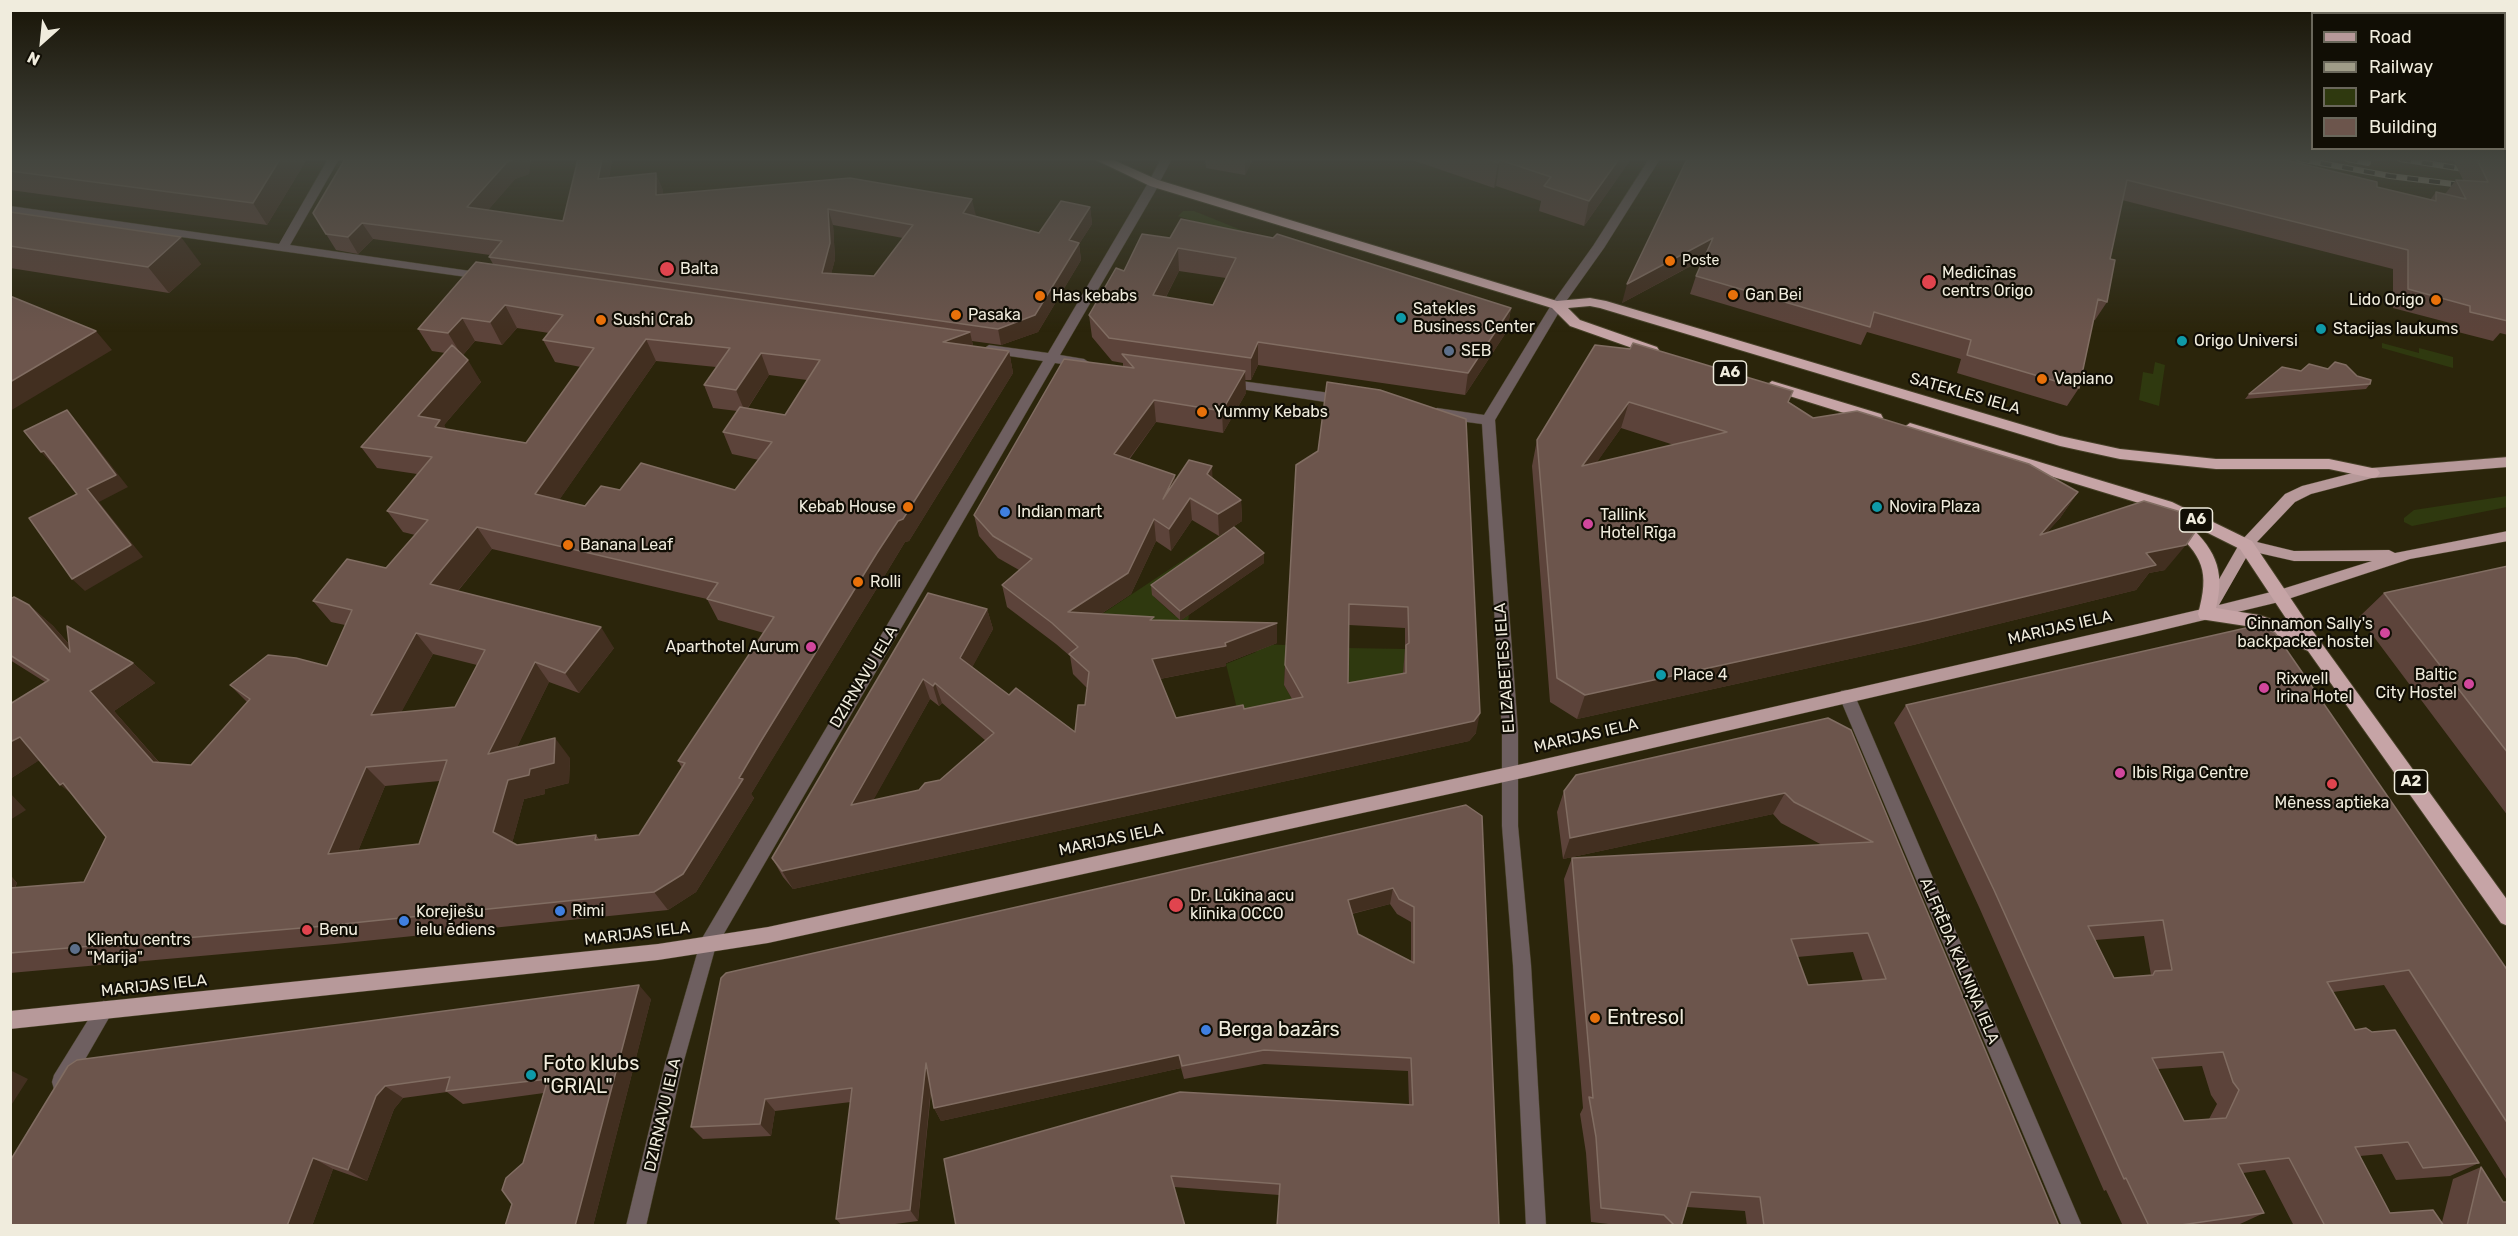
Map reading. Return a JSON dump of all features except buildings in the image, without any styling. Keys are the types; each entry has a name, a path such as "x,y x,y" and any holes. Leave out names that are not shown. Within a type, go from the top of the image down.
{"highway":[{"name":"SATEKLES IELA","path":"1265,217 1557,305 1581,302 1601,304 2049,438 2120,454 2216,464 2329,464 2372,473"},
{"name":"SATEKLES IELA","path":"1557,305 1575,324 1662,353"},
{"name":"A6","path":"1763,384 2144,498 2167,506 2246,545"},
{"path":"2144,498 2199,542 2214,576 2213,593 2206,614 2257,619 2289,631 2314,647"},
{"name":"A2","path":"2246,545 2314,647 2508,917"}],"main road":[{"path":"2206,614 2246,545 2290,498 2307,490 2372,473 2508,462"},
{"name":"MARIJAS IELA","path":"10,1020 404,980 707,946 790,930 1510,773 2206,614 2279,596 2410,554 2508,536"},
{"name":"MARIJAS IELA","path":"2246,545 2294,556 2410,554"}],"street":[{"path":"65,217 499,279"},
{"path":"283,247 301,217"},
{"name":"DZIRNAVU IELA","path":"636,1226 674,1064 707,946 1134,217"},
{"path":"1424,411 1488,420 1557,305 1618,217"},
{"path":"977,348 1092,364"},
{"path":"1207,380 1355,401"},
{"name":"ELIZABETES IELA","path":"1488,420 1510,731 1510,820 1522,965 1536,1226"},
{"name":"ALFRĒDA KALNIŅA IELA","path":"1847,696 2072,1226"},
{"path":"48,1103 104,1010"}],"green space":[{"path":"1180,217 1208,217 1246,232 1234,235"},
{"path":"2382,343 2419,353 2419,348 2453,357 2453,368 2382,348"},
{"path":"2155,362 2165,365 2159,406 2139,400 2143,372 2153,374"},
{"path":"2507,496 2507,507 2412,526 2404,522 2404,518 2414,510"},
{"path":"1227,531 1234,537 1154,597 1175,616 1184,610 1189,614 1186,639 1087,624"},
{"path":"1257,644 1286,645 1284,685 1302,717 1241,725 1226,664 1256,652"},
{"path":"1347,648 1406,649 1403,673 1407,675 1342,702"}],"place":[{"name":"Poste","path":"1670,261"},
{"name":"Balta","path":"667,269"},
{"name":"Medicīnas centrs Origo","path":"1929,282"},
{"name":"Gan Bei","path":"1733,295"},
{"name":"Has kebabs","path":"1040,296"},
{"name":"Lido Origo","path":"2436,300"},
{"name":"Pasaka","path":"956,315"},
{"name":"Satekles Business Center","path":"1401,318"},
{"name":"Sushi Crab","path":"601,320"},
{"name":"Stacijas laukums","path":"2321,329"},
{"name":"Origo Universi","path":"2182,341"},
{"name":"SEB","path":"1449,351"},
{"name":"Vapiano","path":"2042,379"},
{"name":"Yummy Kebabs","path":"1202,412"},
{"name":"Kebab House","path":"908,507"},
{"name":"Novira Plaza","path":"1877,507"},
{"name":"Indian mart","path":"1005,512"},
{"name":"Tallink Hotel Rīga","path":"1588,524"},
{"name":"Banana Leaf","path":"568,545"},
{"name":"Rolli","path":"858,582"},
{"name":"Cinnamon Sally's backpacker hostel","path":"2385,633"},
{"name":"Aparthotel Aurum","path":"811,647"},
{"name":"Place 4","path":"1661,675"},
{"name":"Baltic City Hostel","path":"2469,684"},
{"name":"Rixwell Irina Hotel","path":"2264,688"},
{"name":"Ibis Riga Centre","path":"2120,773"},
{"name":"Mēness aptieka","path":"2332,784"},
{"name":"Dr. Lūkina acu klīnika OCCO","path":"1176,905"},
{"name":"Rimi","path":"560,911"},
{"name":"Korejiešu ielu ēdiens","path":"404,921"},
{"name":"Benu","path":"307,930"},
{"name":"Klientu centrs \"Marija\"","path":"75,949"},
{"name":"Entresol","path":"1595,1018"},
{"name":"Berga bazārs","path":"1206,1030"},
{"name":"Foto klubs \"GRIAL\"","path":"531,1075"}]}
